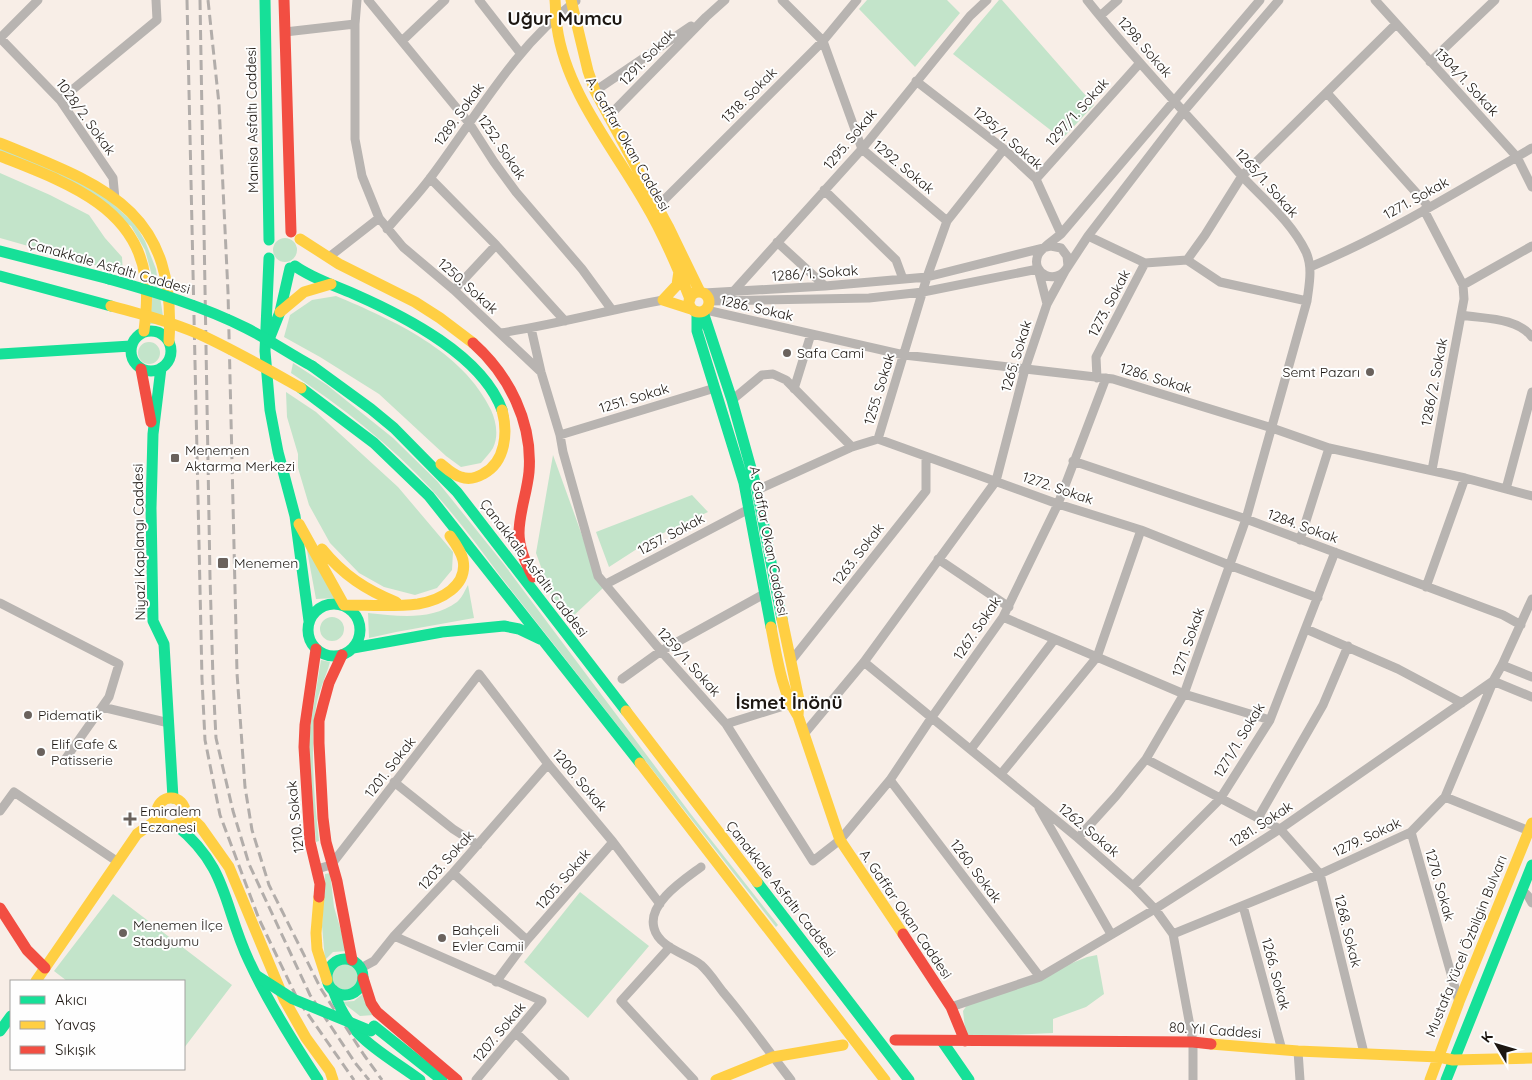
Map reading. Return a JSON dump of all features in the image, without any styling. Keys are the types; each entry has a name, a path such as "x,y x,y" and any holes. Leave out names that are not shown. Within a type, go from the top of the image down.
{"main road":[{"name":"Manisa Asfaltı Caddesi","path":"265,0 269,240"},
{"path":"265,351 280,312 292,267 303,256 304,250 295,235 284,0"},
{"name":"A. Gaffar Okan Caddesi","path":"555,0 555,17 560,46 580,92 597,125 645,202 679,271 700,304 697,332 744,483 779,667 790,704 798,716 840,840 951,1007 965,1041"},
{"name":"A. Gaffar Okan Caddesi","path":"573,1 588,71 595,91 658,206 700,304 732,400 757,490 777,598 799,700 798,716"},
{"path":"0,143 93,184 115,198 143,224 159,252 164,267 172,317 169,342 171,349 167,363 161,368 151,371 141,369 133,362 130,346 135,337 144,331 150,330 161,333 169,342"},
{"path":"0,156 84,192 117,217 135,243 144,268 146,309 144,331"},
{"path":"295,516 344,605 355,614 360,627 358,642 353,648 342,655 333,656 316,650 308,636 309,621 295,516 273,431 265,351 269,258 267,252 269,240 279,232 295,235 343,267 397,292 457,330 489,358 509,384 521,410 529,454 519,544 550,613"},
{"name":"Çanakkale Asfaltı Caddesi","path":"0,251 160,294 221,318 252,332 312,366 394,428 457,492 909,1080"},
{"path":"269,258 278,267 292,267 355,294 405,319 430,334 466,362 488,386 501,408 504,418 505,436 501,456 488,472 481,476 465,479 456,475 361,395 334,381"},
{"path":"663,300 677,285 679,271"},
{"path":"0,276 163,321 197,334 253,361 301,388 374,443 429,496 885,1080"},
{"path":"280,312 304,292 330,284"},
{"path":"663,300 700,304"},
{"path":"0,354 130,346"},
{"name":"Niyazi Kaplangı Caddesi","path":"161,368 153,434 151,508 153,621 164,644 173,798"},
{"name":"Niyazi Kaplangı Caddesi","path":"141,369 153,434"},
{"path":"309,621 312,615 323,606 330,604 426,603 445,595 458,584 464,568 460,552 450,536 411,491 400,468"},
{"path":"295,516 335,566 352,581 403,604"},
{"path":"353,648 442,632 504,626 519,629 543,641"},
{"name":"1210. Sokak","path":"316,650 305,725 304,748 310,842 321,891 316,933 317,949 327,980"},
{"name":"1210. Sokak","path":"342,655 329,683 319,721 318,743 322,818 331,865 337,881 359,969 371,1003 377,1012 457,1080"},
{"path":"318,1080 288,1035 260,974 220,866 205,844 181,819 182,803 173,798 165,799 158,806 158,819 165,825 181,819 200,826 229,867 284,999 306,1038 330,1070 333,1080"},
{"path":"37,980 137,834 158,819"},
{"name":"Mustafa Yücel Özbilgin Bulvarı","path":"1430,1080 1459,1002 1531,828"},
{"path":"1446,1080 1532,865"},
{"path":"0,908 27,950 45,968"},
{"path":"333,990 342,994 352,993 360,987 359,969 342,959 332,964 327,974 327,980 333,990 338,1007 355,1033 373,1048 420,1080"},
{"path":"260,974 294,993 357,1017 434,1080"},
{"path":"0,1031 10,1017"},
{"path":"372,1029 442,1080"},
{"name":"80. Yıl Caddesi","path":"896,1040 1193,1042 1298,1051 1439,1057 1453,1060 1532,1058"},
{"path":"942,1041 969,1080"},
{"path":"716,1080 773,1057 843,1045"}],"street":[{"path":"0,38 38,0"},
{"path":"60,100 157,20 156,0"},
{"name":"1250. Sokak","path":"357,0 355,24 355,139 362,176 379,218 404,247 454,290 541,372"},
{"name":"1252. Sokak","path":"368,0 469,123 516,192 582,270 612,310"},
{"path":"402,41 445,0"},
{"path":"478,0 521,54"},
{"name":"1291. Sokak","path":"608,117 725,0"},
{"name":"1292. Sokak","path":"782,0 823,41 862,149 947,221"},
{"name":"1318. Sokak","path":"658,206 823,41 857,0"},
{"name":"1295. Sokak","path":"732,293 862,149 970,16 987,0"},
{"name":"1298. Sokak","path":"1086,0 1139,64 1184,111"},
{"path":"1100,16 1118,0"},
{"path":"1047,304 1038,269 1037,258 1042,250 1061,234 1260,0"},
{"name":"1265. Sokak","path":"804,734 864,662 996,481 1025,369 1047,304 1065,271 1088,236 1184,111 1279,0"},
{"path":"1430,62 1495,0"},
{"name":"1289. Sokak","path":"387,229 430,178 521,54 541,30 573,1"},
{"name":"1304/1. Sokak","path":"1377,1 1517,157 1532,187"},
{"name":"1291. Sokak","path":"595,91 706,17"},
{"path":"285,32 355,24"},
{"path":"1306,301 1220,282 1187,260 1242,176 1396,24"},
{"name":"1028/2. Sokak","path":"0,38 60,100 113,178 115,198"},
{"name":"1297/1. Sokak","path":"1036,178 1139,64"},
{"name":"1295/1. Sokak","path":"916,81 1004,149 1036,178 1061,234"},
{"path":"1327,93 1426,208 1463,285 1532,246"},
{"name":"1265/1. Sokak","path":"1184,111 1278,213 1306,253 1310,267"},
{"name":"1271. Sokak","path":"1310,267 1341,254 1532,148"},
{"path":"927,277 947,221 1004,149"},
{"path":"430,178 496,245 565,321"},
{"path":"824,190 896,260 903,280"},
{"path":"329,257 379,218"},
{"path":"1088,236 1145,263"},
{"path":"778,242 825,286"},
{"path":"454,290 496,245"},
{"path":"927,277 1056,246 1064,252 1068,261 1065,271 1061,275 1051,278 1038,269"},
{"name":"1273. Sokak","path":"1101,378 1096,357 1145,263 1187,260"},
{"path":"1272,428 1306,301 1310,267"},
{"path":"923,292 1038,269"},
{"name":"1286/1. Sokak","path":"700,304 732,293 927,277"},
{"name":"1255. Sokak","path":"757,490 852,447 878,439 927,277"},
{"name":"1286/2. Sokak","path":"1432,470 1464,299 1463,285"},
{"name":"1286/1. Sokak","path":"700,304 869,298 923,292"},
{"path":"500,334 663,300"},
{"name":"1286. Sokak","path":"700,304 811,334 904,355 1113,379 1272,428 1329,448 1432,470 1532,496"},
{"path":"1461,315 1514,323 1532,337"},
{"path":"531,328 541,372 598,576 606,584"},
{"path":"794,389 811,334"},
{"path":"732,400 762,374 779,376 852,447"},
{"name":"1267. Sokak","path":"813,861 840,840 890,780 1009,607 1058,504 1101,378"},
{"name":"1251. Sokak","path":"560,436 715,388"},
{"path":"1506,490 1532,392"},
{"name":"1271. Sokak","path":"1078,838 1146,759 1184,694 1246,520 1272,428"},
{"name":"1272. Sokak","path":"878,439 1058,504 1141,530 1318,598"},
{"path":"1300,540 1329,448"},
{"name":"1263. Sokak","path":"791,661 926,491 926,457"},
{"name":"1284. Sokak","path":"1073,461 1335,552 1503,615 1521,625"},
{"path":"1426,587 1465,478"},
{"name":"1257. Sokak","path":"606,584 749,509"},
{"path":"1001,774 1097,657 1141,530"},
{"name":"1271/1. Sokak","path":"1133,886 1220,799 1270,720 1335,552"},
{"path":"938,559 1009,607"},
{"name":"1259/1. Sokak","path":"606,584 661,651 726,724 813,861"},
{"path":"622,679 661,651 764,594"},
{"name":"1281. Sokak","path":"951,1007 1040,977 1155,909 1280,829 1462,703 1493,681 1532,599"},
{"path":"0,603 119,664 109,697 66,758"},
{"path":"1003,617 1184,694 1270,720"},
{"path":"1306,629 1398,669 1462,703"},
{"path":"971,749 1054,640"},
{"path":"1258,818 1323,705 1348,646"},
{"name":"1262. Sokak","path":"864,662 1078,838 1133,886 1155,909 1173,934 1193,1042 1193,1080"},
{"path":"1502,665 1532,677"},
{"name":"1201. Sokak","path":"331,865 479,674"},
{"name":"1200. Sokak","path":"479,674 660,904"},
{"path":"1493,681 1532,697"},
{"name":"1279. Sokak","path":"1173,934 1320,874 1411,832 1445,797 1493,681"},
{"path":"726,724 790,704"},
{"path":"102,707 168,723"},
{"path":"1146,759 1280,829"},
{"name":"1203. Sokak","path":"359,969 374,961 394,936 453,873 548,764"},
{"name":"1260. Sokak","path":"890,780 1040,977"},
{"path":"394,782 452,829 478,845"},
{"path":"1,808 14,792 118,862"},
{"path":"1445,797 1531,828"},
{"path":"1036,803 1111,934"},
{"name":"1268. Sokak","path":"1280,829 1320,874 1364,1053"},
{"name":"1270. Sokak","path":"1411,832 1459,1002"},
{"name":"1205. Sokak","path":"496,982 527,940 613,842"},
{"path":"317,869 331,865"},
{"path":"701,868 674,887 660,904 655,915 653,927 659,937 670,947 702,966 791,1080"},
{"path":"453,873 527,940"},
{"path":"1522,890 1532,903"},
{"name":"1266. Sokak","path":"1243,906 1282,1050"},
{"path":"394,936 496,982"},
{"path":"670,947 621,1001 694,1080"},
{"name":"1207. Sokak","path":"476,1080 542,1002 496,982"},
{"path":"516,1033 565,1080"},
{"path":"1298,1051 1300,1080"}],"green space":[{"path":"867,0 947,0 960,13 915,67 859,9"},
{"path":"999,0 1002,0 1094,105 1062,139 953,54"},
{"path":"0,147 99,191 135,224 145,241 156,269 164,323 150,324 152,299 151,272 145,250 131,226 0,151"},
{"path":"0,173 89,215 105,238 122,257 123,273 0,238"},
{"path":"285,238 293,242 297,250 293,258 285,262 277,258 273,250 277,242"},
{"path":"336,296 403,327 424,340 445,354 479,389 491,410 496,434 492,450 481,463 461,467 446,456 379,394 284,337 290,315 312,300"},
{"path":"149,342 157,345 160,353 157,361 149,364 141,361 138,353 141,345"},
{"path":"293,363 327,385 393,438 437,481 503,563 690,813 778,925 776,927 441,501 416,473 383,442 329,399 291,373"},
{"path":"286,392 316,412 398,487 453,552 452,570 437,588 415,595 384,587 359,573 330,543 309,505 298,468 298,454 287,417"},
{"path":"553,455 596,574 603,588 570,619 551,595 536,553"},
{"path":"692,495 708,512 657,536 609,567 596,532"},
{"path":"306,545 336,598 316,599"},
{"path":"468,585 474,618 369,638 368,613 414,616 436,612 457,602"},
{"path":"332,617 337,618 343,624 343,634 337,640 332,641 327,640 321,634 320,629 321,624 327,618"},
{"path":"321,660 330,662 317,701 314,724 313,774 319,841 316,842 308,740"},
{"path":"330,873 334,907 347,951 333,952 325,960 322,926 325,874"},
{"path":"580,892 649,946 588,1018 524,962"},
{"name":"Menemen İlçe Stadyumu","path":"113,894 232,985 185,1047 185,980 66,980 54,971"},
{"path":"1097,955 1104,994 1086,1007 1053,1019 1053,1033 966,1037 963,1011 967,1005 1087,957"},
{"path":"345,964 354,968 358,977 354,986 345,990 336,986 332,977 336,968"},
{"path":"364,993 374,1015 360,1016 342,1002 354,1001"}],"railway":[{"path":"187,0 202,679 205,740 220,815 259,919 298,1000 354,1080"},
{"path":"200,0 210,577 216,738 233,811 249,864 310,995 356,1064 369,1080"},
{"path":"208,0 219,104 228,292 237,673 245,787 252,830 269,885 321,989 382,1080"}],"traffic: fast":[{"path":"265,0 269,240"},
{"path":"0,251 109,279"},
{"path":"269,258 265,351 270,410 278,452 295,516 309,621"},
{"path":"295,266 316,278 395,314 439,340 460,355 477,372 492,390 502,410"},
{"path":"270,337 280,312 290,268"},
{"path":"0,276 111,306"},
{"path":"109,279 178,300 229,320 254,332 312,366"},
{"path":"697,312 697,331 744,483 771,627"},
{"path":"703,312 732,400 757,490 782,619"},
{"path":"155,331 162,334 168,340 171,351 170,359 162,368 155,371 147,371 140,368 132,359 131,347 134,340 143,332 155,331"},
{"path":"0,354 131,346"},
{"path":"312,366 394,428 457,492 626,711"},
{"path":"161,368 153,434 151,508 153,621 164,644 173,798"},
{"path":"301,388 374,443 429,496 640,763"},
{"path":"329,604 339,604 353,611 360,625 360,630 360,635 353,649 339,656 329,656 319,652 312,645 308,635 308,625 312,615 319,608 329,604"},
{"path":"353,648 442,632 504,626 519,629 540,639"},
{"path":"176,825 193,841 216,872 256,976 281,1022 318,1080"},
{"path":"1446,1080 1532,865"},
{"path":"757,882 909,1080"},
{"path":"345,959 358,964 363,977 358,990 345,995 332,990 327,977 332,964 345,959"},
{"path":"257,976 293,999 371,1031"},
{"path":"333,990 348,1021 358,1033 368,1043 420,1080"},
{"path":"0,1031 10,1017"},
{"path":"374,1026 442,1080"},
{"path":"942,1041 969,1080"}],"traffic: slow":[{"path":"555,0 557,27 562,51 570,74 592,118 658,226 690,299"},
{"path":"571,0 588,71 595,91 668,226 700,292"},
{"path":"0,143 38,158 102,190 127,209 147,232 161,260 168,296 169,341"},
{"path":"0,156 46,175 91,198 110,213 126,231 138,252 145,277 147,297 144,331"},
{"path":"300,239 339,264 415,302 473,343"},
{"path":"679,271 677,285 663,300 691,309"},
{"path":"280,312 304,292 331,284"},
{"path":"699,292 706,295 709,302 706,309 699,312 692,309 689,302 692,295 699,292"},
{"path":"111,306 145,315 199,334 301,388"},
{"path":"441,464 455,475 467,478 478,477 491,469 501,454 505,437 502,410"},
{"path":"299,524 344,605 409,605 427,602 444,595 457,584 463,569 461,553 450,536"},
{"path":"322,549 338,567 356,581 396,602"},
{"path":"782,619 799,700 798,716"},
{"path":"771,627 787,695 798,716 840,840 903,934"},
{"path":"626,711 757,882"},
{"path":"640,763 885,1080"},
{"path":"171,798 181,802 185,812 181,822 171,826 161,822 157,812 161,802 171,798"},
{"path":"185,812 200,826 229,867 284,999 306,1038 330,1071 333,1080"},
{"path":"37,980 137,834 158,819"},
{"path":"1430,1080 1459,1002 1532,823"},
{"path":"319,897 316,933 317,949 327,980"},
{"path":"1211,1044 1298,1051 1439,1057 1453,1060 1532,1058"},
{"path":"716,1080 773,1057 843,1045"}],"traffic: jam":[{"path":"284,0 291,232"},
{"path":"473,343 486,356 508,385 523,418 527,436 529,472 520,518 519,539 523,556 533,577"},
{"path":"141,369 151,422"},
{"path":"316,649 305,725 304,747 310,842 320,884 319,897"},
{"path":"342,655 329,683 323,705 319,721 319,743 326,842 337,881 352,960"},
{"path":"0,908 27,950 45,968"},
{"path":"903,934 951,1007 965,1041"},
{"path":"363,978 371,1003 377,1012 457,1080"},
{"path":"895,1040 1193,1042 1211,1044"}],"place":[{"name":"Safa Cami","path":"787,353"},
{"name":"Semt Pazarı","path":"1370,372"},
{"name":"Menemen Aktarma Merkezi","path":"175,458"},
{"name":"Menemen","path":"223,563"},
{"name":"Pidematik","path":"28,715"},
{"name":"Elif Cafe & Patisserie","path":"41,752"},
{"name":"Emiralem Eczanesi","path":"130,819"},
{"name":"Menemen İlçe Stadyumu","path":"123,933"},
{"name":"Bahçeli Evler Camii","path":"442,938"}],"district":[{"name":"Uğur Mumcu","path":"565,18"},
{"name":"İsmet İnönü","path":"789,702"}]}
